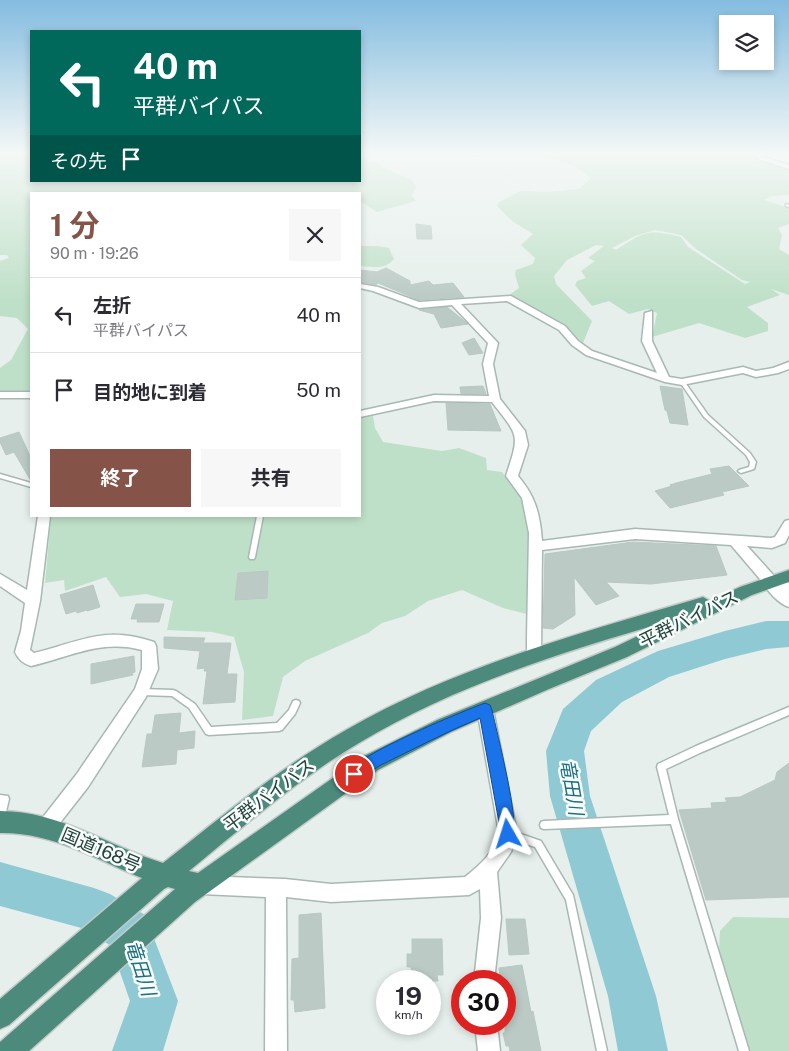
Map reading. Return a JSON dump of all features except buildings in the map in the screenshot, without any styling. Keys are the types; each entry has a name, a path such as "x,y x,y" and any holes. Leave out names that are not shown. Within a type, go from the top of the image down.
{"highway":[{"path":"746,591 770,581 789,576"},
{"name":"平群バイパス","path":"0,1016 160,878 283,782 354,736 426,698 534,655 746,591"},
{"name":"平群バイパス","path":"9,1051 194,890 305,808 371,763 444,726 621,652 746,591"},
{"name":"国道168号","path":"0,821 46,827 160,878 194,890"}],"street":[{"path":"361,286 376,288 409,303 419,305 508,298 562,328 574,343 589,353 665,379 682,382 743,370 756,374 775,371 789,365"},
{"path":"455,303 493,343 488,364 495,399 520,431 522,445 512,476 527,495 532,511 535,546 534,655"},
{"path":"649,313 647,341 665,379"},
{"path":"0,395 30,396"},
{"path":"361,414 434,398 495,399"},
{"path":"44,517 28,631 22,652 31,660 53,656 100,639 123,639 149,646 150,669 141,692 82,781 46,827"},
{"path":"535,546 635,534 772,543 780,540 789,524"},
{"path":"735,541 789,601"},
{"path":"0,579 32,601"},
{"path":"770,581 789,588"},
{"path":"194,890 276,888 331,893 469,886 488,870 505,846 508,834 485,710"},
{"path":"484,970 491,918 488,870"},
{"path":"276,888 276,1051"},
{"path":"487,1035 489,1051"}],"lane":[{"path":"682,382 706,416 748,454 753,462 752,468 741,472"},
{"path":"0,476 30,485"},
{"path":"252,557 260,517"},
{"path":"141,692 174,693 192,706 209,730 279,727 292,712 296,703"},
{"path":"744,1051 671,819 661,767 699,748 789,711"},
{"path":"0,799 5,799 0,821"},
{"path":"544,825 671,819"},
{"path":"508,834 538,844 570,898 602,1051"}],"green space":[{"path":"0,201 30,201 30,393 0,392 0,368 11,360 28,329 17,318 0,316 0,261 9,258 7,255 0,255"},
{"path":"361,201 416,201 377,212"},
{"path":"767,201 789,208 789,224 778,228 782,235 779,249 789,255 789,295 771,289 780,295 747,307 768,323 768,331 745,338 699,323 652,337 657,313 648,309 629,314 609,301 592,306 575,285 577,281 586,278 581,271 595,261 588,258 604,246 596,245 567,260 554,276 556,284 592,321 583,343 538,311 508,296 519,288 515,274 516,270 533,264 535,258 521,245 533,234 512,221 497,206 499,202","holes":["655,230 681,235 696,249 742,280 750,282 745,284 688,247 681,237 661,233 647,233 616,250 612,248 635,236"]},
{"path":"361,246 389,248 394,259 387,265 361,266"},
{"path":"373,416 375,428 383,442 442,451 459,448 486,458 487,470 502,472 523,500 529,525 527,614 503,608 462,590 428,601 405,616 382,623 368,633 305,661 283,677 273,716 242,720 244,672 234,637 212,632 167,630 173,601 146,594 120,597 106,577 65,591 64,580 45,583 51,517 361,517 361,417"},
{"path":"733,917 789,918 789,1051 748,1051 719,950 720,931"}],"waterway":[{"name":"竜田川","path":"643,1051 632,996 570,796 565,751 576,721 609,691 658,666 725,645 766,635 789,634"},
{"name":"竜田川","path":"0,884 94,910 129,931 154,1001 142,1041 137,1051"}],"route":[{"path":"354,774 371,763 444,726 485,710 508,834"}]}
